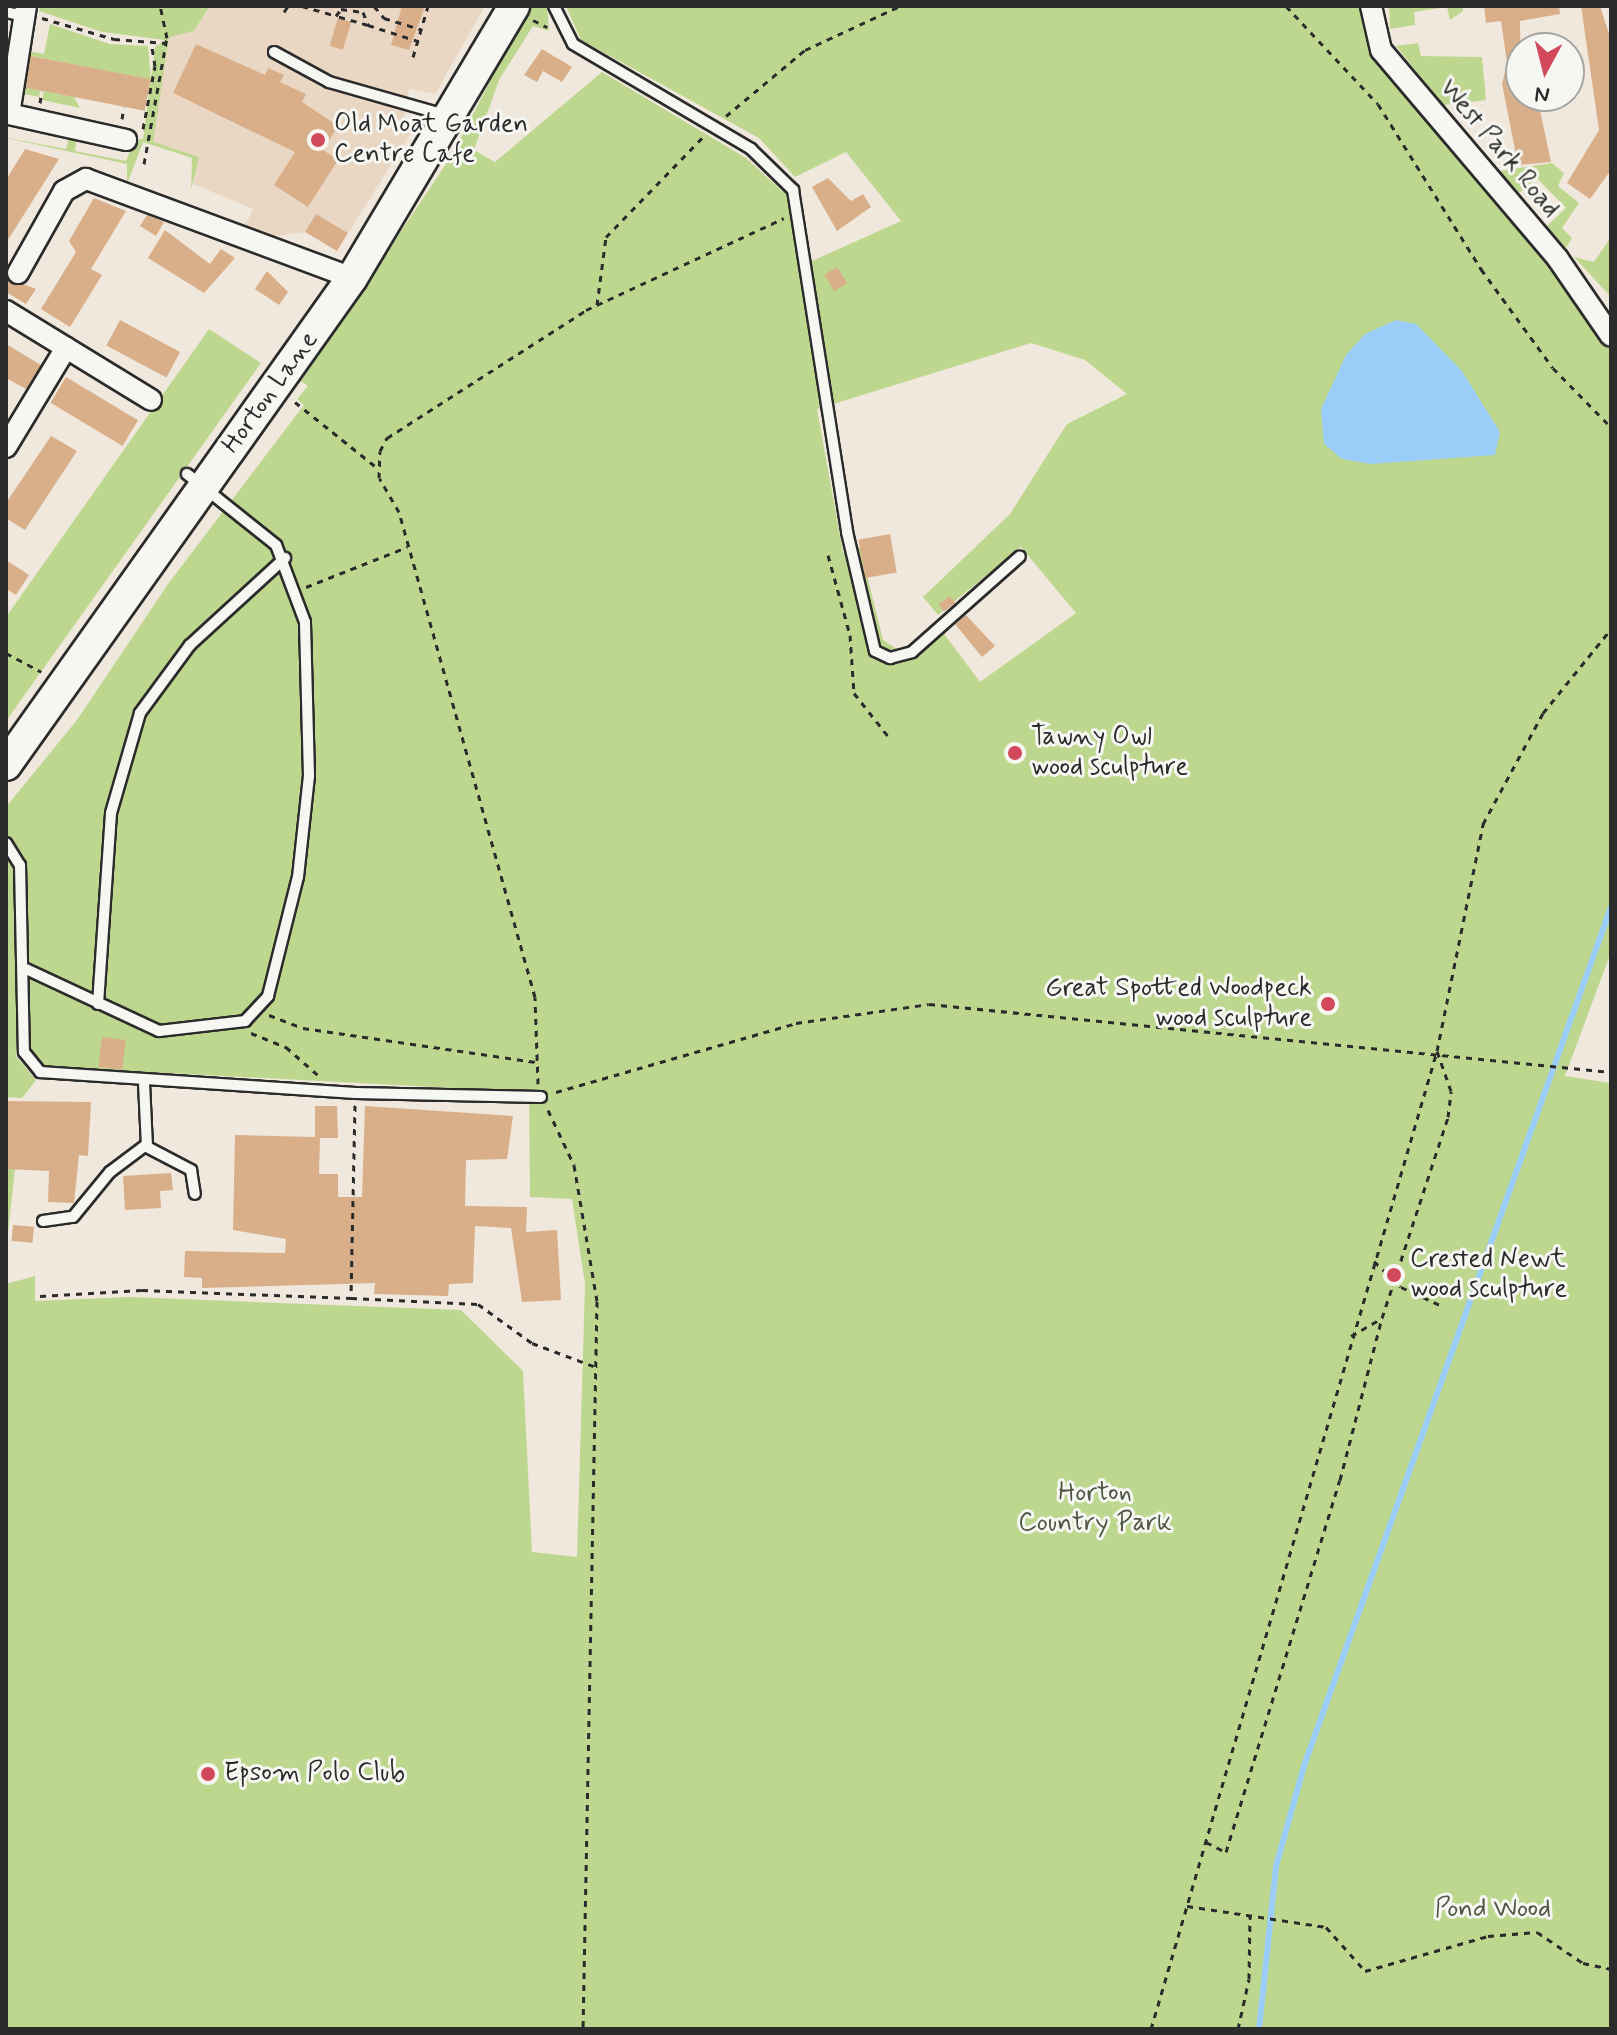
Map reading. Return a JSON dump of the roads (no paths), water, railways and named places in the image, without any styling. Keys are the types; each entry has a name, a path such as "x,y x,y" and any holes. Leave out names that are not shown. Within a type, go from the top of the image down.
{"street":[{"name":"Horton Lane","path":"6,765 196,480 352,278 451,117 514,6"},
{"name":"West Park Road","path":"1371,6 1381,50 1608,323"},
{"path":"20,12 7,103 15,118 126,140"},
{"path":"18,273 64,191 86,179 352,278"},
{"path":"6,311 151,400"},
{"path":"8,440 66,348"}],"lane":[{"path":"554,6 573,44 774,166 800,211 847,532 875,651 890,658 912,652 1020,556"},
{"path":"274,52 329,82 451,117"},
{"path":"26,969 56,977 98,1004 159,1031 229,1025 262,1010 298,877 309,776 312,707 299,590 285,558 196,480"},
{"path":"98,1004 111,813 140,713 190,645 285,558"},
{"path":"6,843 19,859 26,969 19,1002 30,1065 62,1078 325,1092 541,1097"},
{"path":"144,1083 146,1145"},
{"path":"146,1145 191,1170 195,1194"},
{"path":"43,1221 69,1220 110,1172 146,1145"}],"water":[{"path":"1396,320 1416,324 1462,371 1500,432 1495,455 1371,464 1342,459 1324,444 1321,409 1346,355 1365,334"}],"waterway":[{"path":"1259,2029 1276,1866 1305,1763 1611,907"}],"place":[{"name":"Old Moat Garden Centre Cafe","path":"318,140"},
{"name":"Tawny Owl wood sculpture","path":"1015,753"},
{"name":"Great Spotted Woodpeck wood sculpture","path":"1328,1004"},
{"name":"Crested Newt wood sculpture","path":"1394,1275"},
{"name":"Epsom Polo Club","path":"208,1774"}],"park label":[{"name":"Horton Country Park","path":"1095,1509"},
{"name":"Pond Wood","path":"1493,1910"}]}
